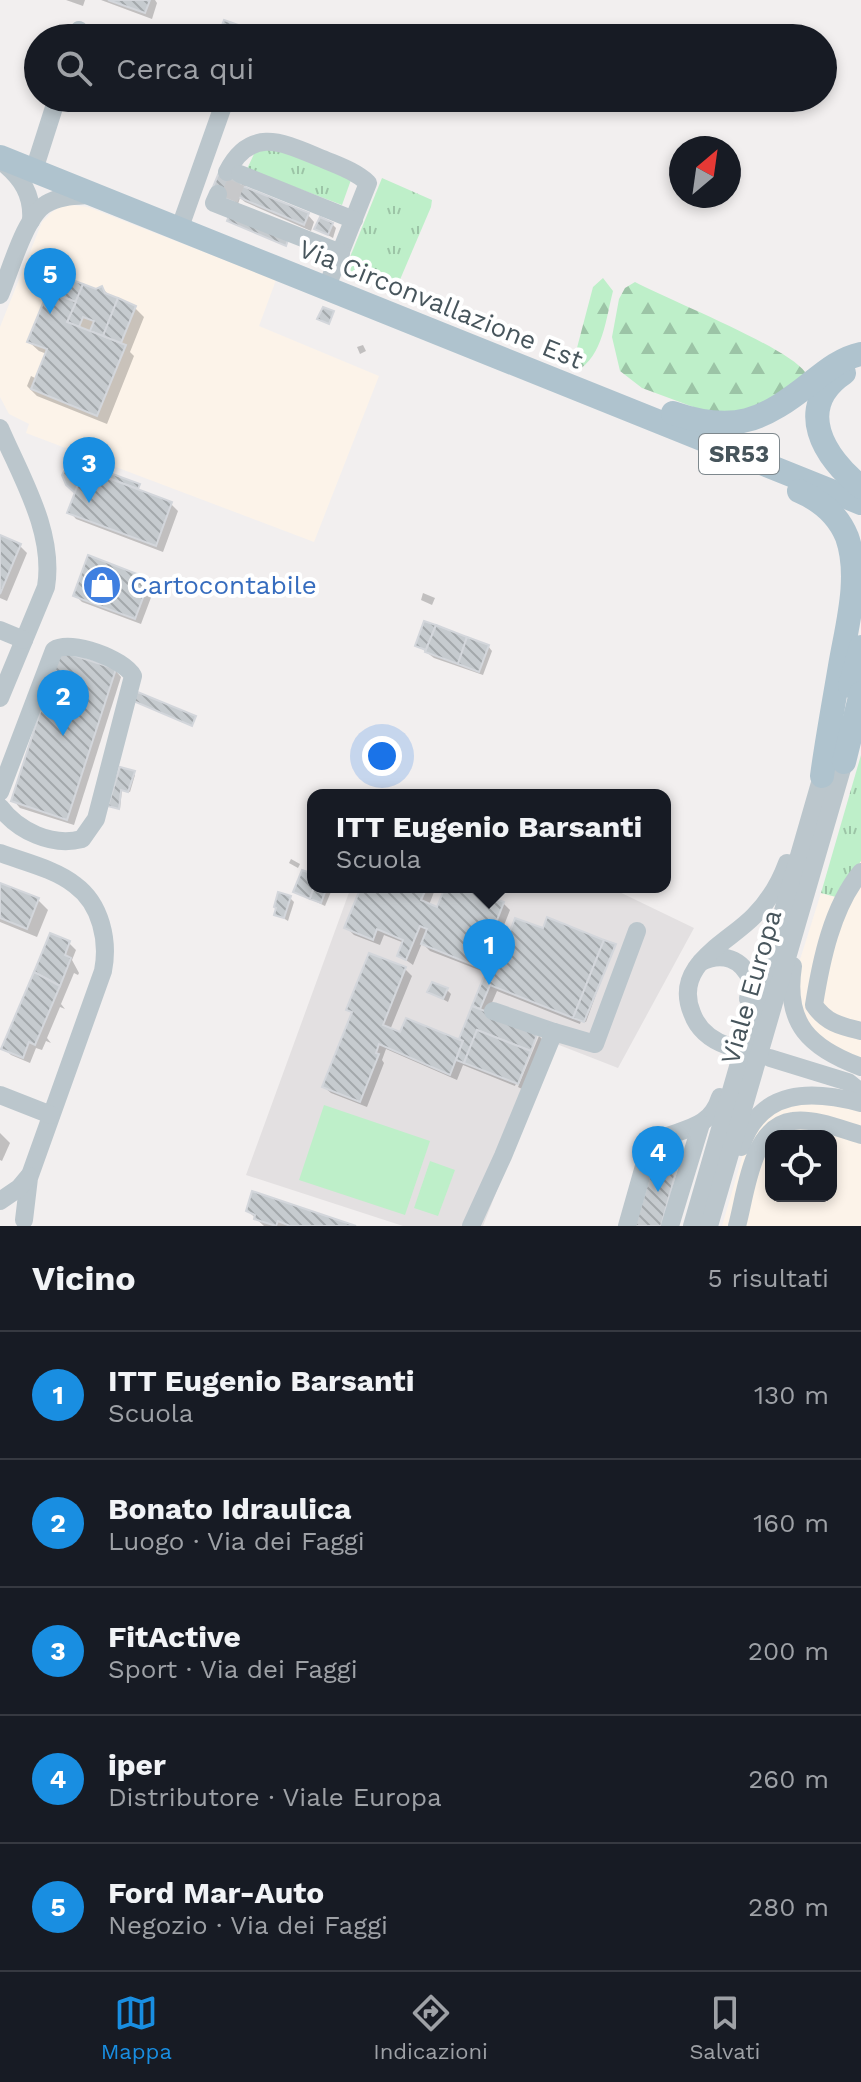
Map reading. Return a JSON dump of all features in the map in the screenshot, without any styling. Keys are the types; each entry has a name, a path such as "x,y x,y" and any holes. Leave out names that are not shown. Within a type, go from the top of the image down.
{"main road":[{"name":"Via Circonvallazione Est","path":"0,158 861,503"},
{"path":"556,380 622,394 697,420 736,424 773,410 841,361 861,354"},
{"path":"861,367 841,375 829,386 819,403 817,419 826,449 843,471 861,487"},
{"path":"616,404 712,454 810,496 830,510 842,526 851,554 851,589 819,785"},
{"path":"819,785 861,647"},
{"path":"844,762 861,693"},
{"path":"844,762 861,719"}],"street":[{"path":"34,170 53,112"},
{"path":"179,230 221,112"},
{"path":"322,288 334,250 354,220 367,185 365,180 349,170 277,142 257,144 235,174 354,220"},
{"path":"0,158 17,174 25,187 32,206 31,221"},
{"path":"0,295 31,221 39,210 65,197 97,195"},
{"path":"224,200 334,250"},
{"path":"0,428 43,531 49,570 46,587 0,698"},
{"path":"0,630 24,640"},
{"path":"0,792 54,650 69,645 128,668 133,676 96,819 82,839 70,842 35,834 10,821 0,807"},
{"path":"0,739 18,747"},
{"name":"Viale Europa","path":"709,1226 844,762"},
{"path":"728,1046 706,1034 696,1022 690,1010 689,984 701,962 751,919 768,899 786,867 800,820 819,785"},
{"name":"Viale Europa","path":"692,1226 819,785"},
{"path":"822,837 816,889 794,965 792,1002 798,1021 812,1042 824,1051 861,1067"},
{"path":"0,853 75,885 93,907 105,938 103,971 31,1173 27,1224"},
{"path":"861,872 850,886 837,916 814,1005 822,1017 833,1024 861,1031"},
{"path":"493,1011 595,1044 637,931"},
{"path":"627,1226 648,1152 655,1141 701,1124 717,1108 750,992 751,981 742,966 731,958 716,957 701,962"},
{"path":"471,1226 554,1032"},
{"path":"770,1058 848,1082 861,1092"},
{"path":"729,1065 731,1090"},
{"path":"821,1073 861,1081"},
{"path":"718,1226 746,1134 769,1108 787,1098 809,1093 861,1103"},
{"path":"0,1095 51,1115"},
{"path":"737,1226 761,1143 781,1124 795,1120 860,1134"},
{"path":"670,1226 701,1124"},
{"path":"27,1224 0,1203 19,1188 31,1173"}],"shaded area":[{"path":"62,206 88,207 276,280 259,326 379,376 314,542 26,433 29,424 9,414 0,397 0,327 42,222"},
{"path":"861,861 861,1060 836,1051 808,1027 802,1014 797,969 821,893 836,897"},
{"path":"349,893 621,893 694,928 618,1068 554,1043 483,1226 403,1226 246,1175"},
{"path":"803,1100 861,1110 861,1226 722,1226 752,1134 771,1113"}],"green space":[{"path":"266,146 352,177 342,205 247,169 254,154"},
{"path":"382,178 432,200 399,282 392,291 344,272"},
{"path":"603,278 613,291 605,324 593,356 577,371 573,363 593,287"},
{"path":"635,282 776,350 805,372 802,382 772,405 715,415 642,388 620,371 612,337 619,299 625,288"},
{"path":"861,755 861,861 836,897 821,893"},
{"path":"324,1105 430,1141 405,1215 299,1180"},
{"path":"430,1161 455,1170 438,1216 414,1208"}],"building":[{"path":"108,0 150,0 145,13"},
{"path":"220,170 243,179 234,201 211,192"},
{"path":"240,185 309,213 304,225 236,196"},
{"path":"230,213 289,237 286,246 227,221"},
{"path":"320,217 333,223 328,235 314,229"},
{"path":"65,277 83,284 76,302 58,295"},
{"path":"83,284 96,289 102,286 105,293 118,298 103,336 90,331 94,321 83,317 79,327 67,322"},
{"path":"48,291 76,302 67,322 126,345 97,416 31,389 47,349 27,342"},
{"path":"118,298 136,306 121,343 103,336"},
{"path":"323,307 334,311 329,324 317,319"},
{"path":"73,462 140,484 138,489 84,469 75,493 66,485 62,475 68,464"},
{"path":"84,469 172,502 156,546 67,513"},
{"path":"0,535 21,544 0,594"},
{"path":"88,555 150,579 135,619 73,596"},
{"path":"424,621 436,625 426,650 415,646"},
{"path":"436,625 467,637 458,664 425,652"},
{"path":"467,637 489,645 479,672 458,664"},
{"path":"60,651 116,669 67,820 11,801"},
{"path":"135,691 196,716 192,726 131,700"},
{"path":"120,767 135,771 128,792 121,790 119,809 108,806"},
{"path":"302,870 307,872 307,893 312,893 310,899 293,892"},
{"path":"0,883 39,898 27,929 0,918"},
{"path":"278,892 291,896 284,918 274,915"},
{"path":"312,893 325,893 321,903 310,899"},
{"path":"359,893 424,893 421,900 437,907 443,893 481,893 504,902 494,928 509,934 515,918 543,928 547,917 604,940 573,1018 490,985 480,1009 472,1006 493,954 484,950 478,967 421,944 427,929 420,926 406,960 397,956 403,940 377,929 373,940 344,928"},
{"path":"50,933 70,941 65,955 71,958 60,986 34,972"},
{"path":"604,940 616,944 584,1022 573,1018"},
{"path":"369,953 406,967 383,1025 400,1032 406,1018 463,1041 450,1075 379,1044 376,1053 379,1054 360,1102 322,1087 352,1012 346,1010"},
{"path":"34,972 60,986 35,1045 29,1042 23,1058 1,1049"},
{"path":"432,982 448,988 443,999 427,992"},
{"path":"472,1006 538,1032 531,1051 477,1030 464,1063 456,1060 463,1041 459,1039"},
{"path":"477,1030 531,1051 518,1084 464,1063"},
{"path":"657,1151 680,1157 661,1226 635,1226"},
{"path":"252,1191 356,1226 290,1226 278,1221 276,1226 254,1219 255,1215 246,1211"}],"tunnel":[{"path":"229,199 238,177"}],"place":[{"name":"Ford Mar-Auto","path":"50,314"},
{"name":"FitActive","path":"89,503"},
{"name":"Cartocontabile","path":"102,585"},
{"name":"Bonato Idraulica","path":"63,736"},
{"name":"ITT Eugenio Barsanti","path":"489,985"},
{"name":"iper","path":"658,1192"}]}
